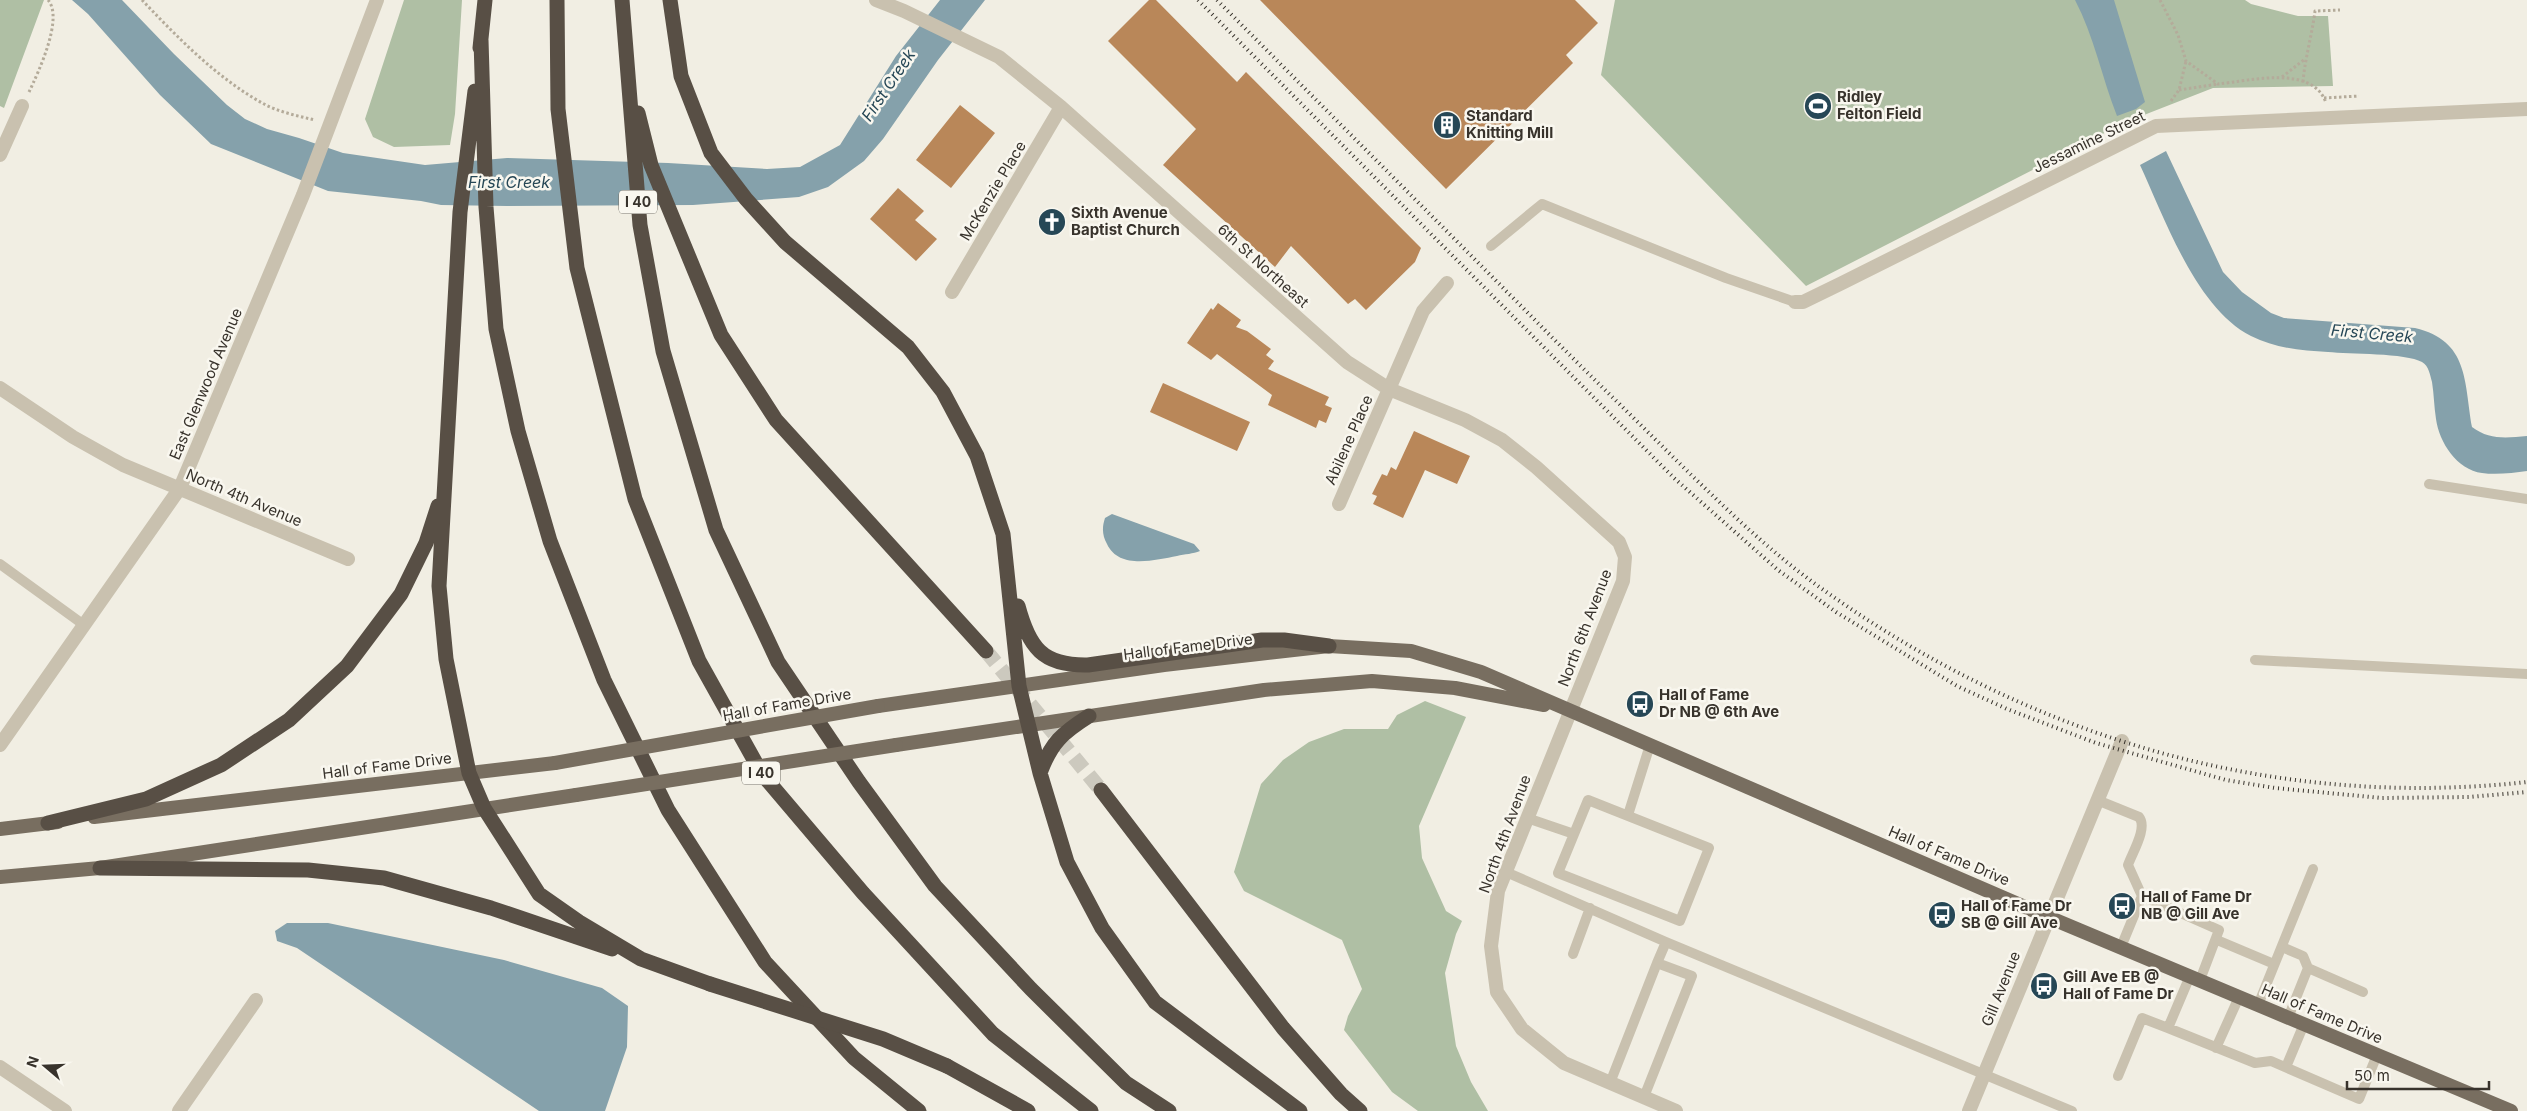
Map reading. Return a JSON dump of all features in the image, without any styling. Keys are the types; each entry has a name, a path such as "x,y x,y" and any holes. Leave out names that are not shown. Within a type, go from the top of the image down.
{"highway":[{"path":"485,0 460,212 452,333 439,586 446,660 469,773 484,808 539,894 578,922 641,959"},
{"name":"I 40","path":"557,0 558,110 577,268 635,499 699,661 762,774 863,893 994,1034 1091,1111"},
{"name":"I 40","path":"622,0 640,225 660,338 716,530 778,662 859,782 935,886 1031,989 1126,1083 1169,1111"},
{"path":"670,0 681,76 711,153 746,199 785,242 908,346 943,392 977,456 1003,534 1019,686 1040,773 1067,862 1102,928 1155,1002 1300,1111"},
{"path":"481,40 486,207 496,329 518,431 550,541 604,680 668,810 765,962 854,1058 919,1111"},
{"path":"627,64 651,164 720,335 776,420 986,651"},
{"path":"48,823 146,799 222,765 289,720 347,666 401,594 426,544 445,480"},
{"path":"1005,556 1029,639 1037,649 1060,663 1088,665 1262,640 1284,640 1329,646"},
{"path":"1040,773 1048,751 1054,743 1066,730 1089,716"},
{"path":"1101,790 1283,1028 1341,1094 1360,1111"},
{"path":"100,868 308,870 384,878 491,908 710,984 883,1039 947,1066 1028,1111"}],"main road":[{"name":"Hall of Fame Drive","path":"0,829 555,762 878,706 1164,665 1329,646 1411,651 1481,672 2048,917 2511,1111"},
{"name":"Hall of Fame Drive","path":"0,877 100,868 1264,690 1372,681 1455,688 1570,710"}],"street":[{"name":"East Glenwood Avenue","path":"0,745 180,488 303,195 377,0"},
{"name":"6th St Northeast","path":"876,0 904,11 999,57 1061,108 1295,318 1347,362 1390,389 1465,420 1502,440 1620,542 1624,557"},
{"path":"0,155 22,106"},
{"name":"McKenzie Place","path":"952,292 1061,108"},
{"name":"Jessamine Street","path":"1796,302 1803,302 1842,283 2156,126 2527,108"},
{"name":"Abilene Place","path":"1339,504 1423,311 1448,283"},
{"name":"North 4th Avenue","path":"0,388 73,437 123,466 180,488 348,560"},
{"name":"North 6th Avenue","path":"1570,710 1623,581 1624,557"},
{"name":"North 4th Avenue","path":"1570,710 1498,891 1491,946 1497,992 1522,1029 1564,1063 1676,1111"},
{"name":"Gill Avenue","path":"1969,1111 2122,742"},
{"path":"179,1111 256,1000"},
{"path":"0,1067 64,1111"}],"lane":[{"name":"Jessamine Street","path":"1491,246 1542,204 1726,278 1796,302"},
{"path":"2428,484 2527,500"},
{"path":"0,564 84,625"},
{"path":"2255,660 2527,674"},
{"path":"1628,815 1650,745"},
{"path":"1588,800 1628,815 1709,848 1680,921 1558,873 1588,800"},
{"path":"2097,800 2139,817 2142,821 2142,828 2128,865 2142,896 2216,927 2219,930 2217,940 2168,1028"},
{"path":"1527,818 1574,834"},
{"path":"2258,1004 2313,869"},
{"path":"1506,872 1666,942 2072,1111"},
{"path":"2121,947 2142,896"},
{"path":"1573,954 1590,908"},
{"path":"2217,940 2274,964"},
{"path":"1610,1083 1666,942"},
{"path":"2282,947 2303,956 2308,968 2363,992"},
{"path":"1644,1097 1692,976 1657,963"},
{"path":"2288,1018 2308,968"},
{"path":"2216,1048 2239,997"},
{"path":"2118,1076 2142,1018 2255,1063 2271,1061 2359,1099 2377,1055"},
{"path":"2286,1067 2304,1024"}],"path":[{"path":"22,106 44,58 54,15 48,0"},
{"path":"142,0 217,72 265,104 330,125"},
{"path":"2160,0 2178,35 2186,61 2179,90 2171,101"},
{"path":"2303,82 2305,59 2311,43 2316,11 2340,10"},
{"path":"2282,77 2305,59"},
{"path":"2186,61 2218,84"},
{"path":"2179,90 2282,77 2303,82 2323,93 2331,118"},
{"path":"2324,98 2360,96"}],"green space":[{"path":"0,0 44,0 4,108 0,106"},
{"path":"404,0 462,0 455,114 450,145 394,147 373,137 365,119"},
{"path":"1615,0 2245,0 2251,4 2298,16 2328,16 2333,86 2213,88 2126,122 1806,286 1601,75"},
{"path":"1425,701 1466,717 1419,826 1422,858 1446,911 1462,921 1456,934 1445,973 1456,1046 1471,1082 1488,1111 1418,1111 1392,1092 1344,1030 1348,1016 1362,989 1342,940 1244,891 1234,872 1261,784 1283,760 1309,742 1344,729 1388,729 1397,715"}],"water":[{"name":"First Creek","path":"72,0 122,0 174,54 227,105 245,119 267,129 343,153 425,165 507,158 668,163 767,169 800,167 840,145 896,56 940,0 985,0 938,60 883,139 864,161 828,187 799,197 693,205 507,206 441,205 421,201 328,191 211,144 160,95 88,14"},
{"path":"2075,0 2114,0 2145,102 2136,109 2117,116 2093,43"},
{"name":"First Creek","path":"2166,151 2223,272 2242,292 2271,313 2284,318 2415,328 2433,334 2446,342 2455,353 2461,365 2472,427 2491,436 2527,436 2527,471 2499,474 2482,473 2473,471 2457,461 2441,437 2436,419 2430,374 2428,368 2422,362 2391,355 2318,352 2289,348 2260,340 2231,323 2198,284 2184,260 2140,165"},
{"path":"1112,514 1194,544 1200,551 1148,561 1129,560 1120,557 1107,544 1103,534 1105,518"},
{"path":"287,923 328,923 504,960 602,988 628,1006 627,1047 605,1111 539,1111 297,948 277,941 275,931"}],"building":[{"path":"1149,0 1156,0 1237,82 1246,72 1421,248 1415,262 1366,310 1355,299 1348,304 1291,246 1275,267 1163,165 1196,129 1108,41"},
{"name":"Standard Knitting Mill","path":"1260,0 1575,0 1598,23 1566,55 1573,63 1446,189"},
{"path":"960,105 995,133 951,188 916,160"},
{"path":"898,188 924,211 915,220 937,239 916,261 870,219"},
{"path":"1218,303 1241,320 1236,327 1247,331 1271,349 1266,355 1274,361 1268,369 1329,397 1325,405 1332,408 1326,423 1319,420 1316,428 1268,405 1272,395 1217,354 1211,360 1187,343 1211,308 1213,310"},
{"path":"1163,383 1250,422 1237,451 1150,412"},
{"path":"1414,431 1470,456 1457,484 1425,470 1403,518 1373,504 1377,496 1372,494 1382,474 1387,476 1391,467 1396,470"}],"tunnel":[{"path":"986,651 1101,790"}],"railway":[{"path":"1198,0 1674,478 1778,570 1836,612 1957,686 2007,709 2096,743 2226,780 2275,788 2382,798 2469,797 2527,792"},
{"path":"1217,0 1725,508 1804,576 1904,643 1986,687 2071,723 2158,752 2248,773 2339,785 2432,788 2527,782"}],"place":[{"name":"Ridley Felton Field","path":"1818,106"},
{"name":"Standard Knitting Mill","path":"1447,125"},
{"name":"Sixth Avenue Baptist Church","path":"1052,222"},
{"name":"Hall of Fame Dr NB @ 6th Ave","path":"1640,704"},
{"name":"Hall of Fame Dr NB @ Gill Ave","path":"2122,906"},
{"name":"Hall of Fame Dr SB @ Gill Ave","path":"1942,915"},
{"name":"Gill Ave EB @ Hall of Fame Dr","path":"2044,986"}]}
